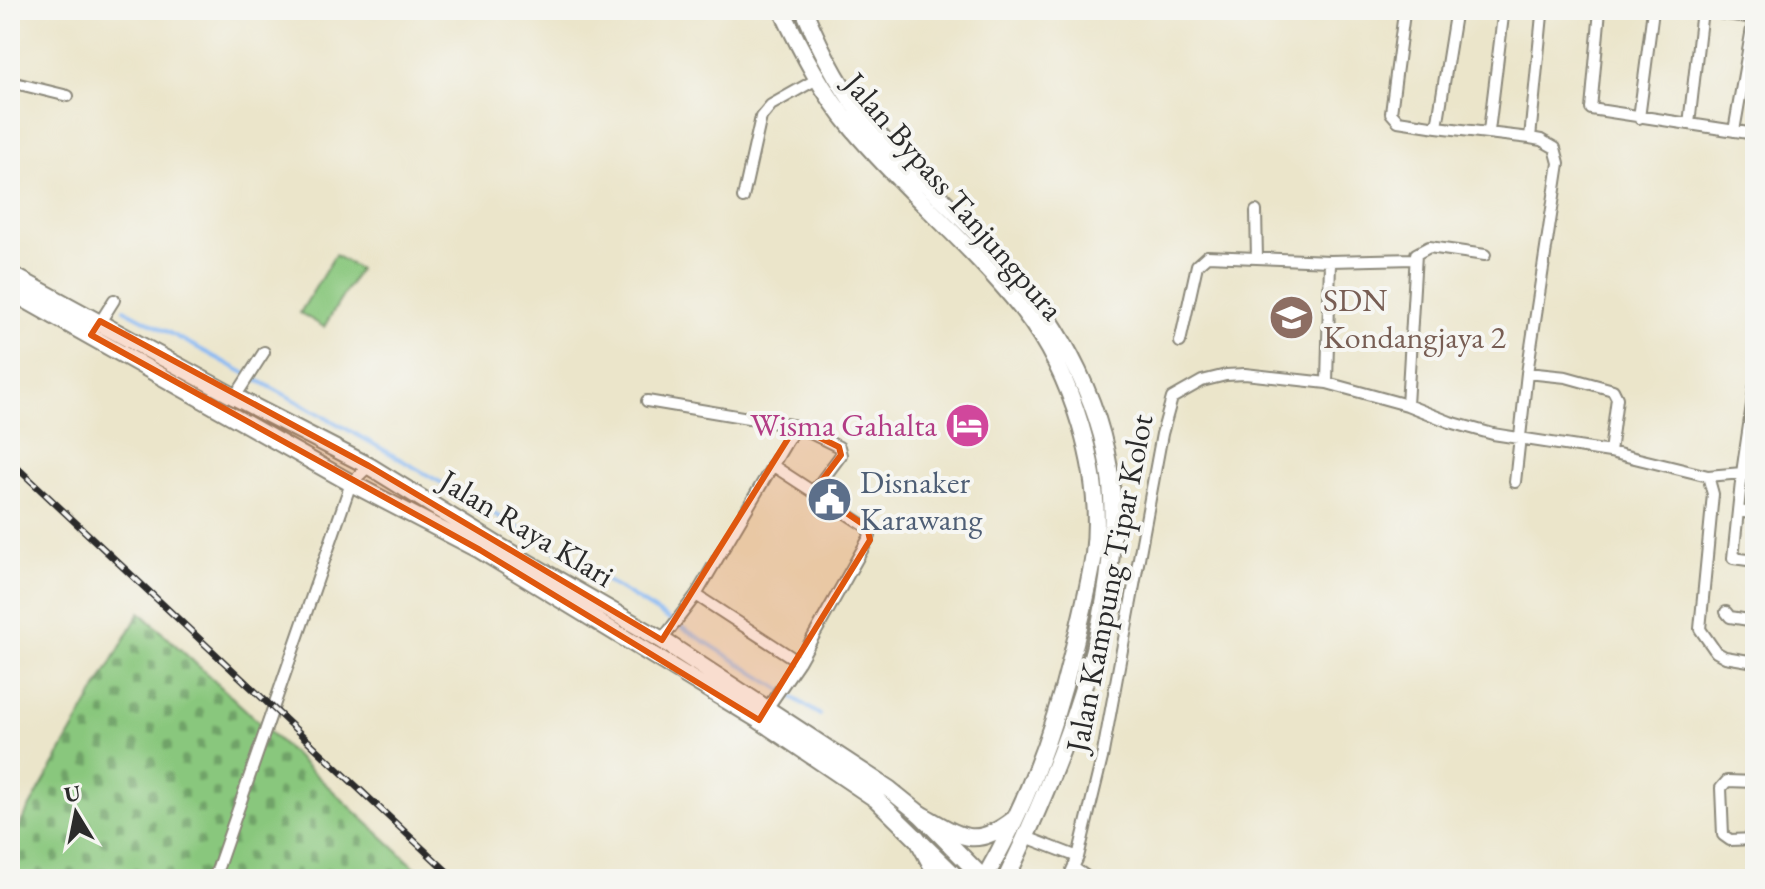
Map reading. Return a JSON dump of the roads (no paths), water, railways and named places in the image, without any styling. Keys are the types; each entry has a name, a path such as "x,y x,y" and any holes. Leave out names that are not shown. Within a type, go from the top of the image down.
{"main road":[{"name":"Jalan Bypass Tanjungpura","path":"782,10 817,79 853,129 1024,311 1062,375 1080,421 1092,492 1094,552 1053,728 1018,817 984,879"},
{"name":"Jalan Bypass Tanjungpura","path":"804,10 834,75 870,125 1006,264 1042,309 1067,350 1096,418 1112,496 1108,572 1079,702 1065,743 1006,879"},
{"name":"Jalan Raya Klari","path":"10,274 103,316 235,397 369,466 497,545 670,630 763,714 876,799 958,879"},
{"name":"Jalan Raya Klari","path":"10,291 103,316 351,483 480,550 763,714 817,740 920,814 984,879"},
{"path":"920,814 958,835 977,839 996,833 1018,817"},
{"path":"1019,879 1026,837"},
{"path":"917,838 939,879"}],"street":[{"path":"1600,10 1591,109 1755,134"},
{"path":"1639,118 1653,10"},
{"path":"1689,124 1700,10 1755,18"},
{"path":"1734,131 1755,11"},
{"path":"1404,13 1391,113 1398,121 1541,140 1555,148 1559,163 1527,373 1515,482"},
{"path":"1530,138 1542,15"},
{"path":"1489,131 1503,16"},
{"path":"1437,127 1454,21"},
{"path":"743,198 761,117 771,105 817,79"},
{"path":"15,83 68,96"},
{"path":"1256,211 1257,258"},
{"path":"1407,405 1415,259 1421,249 1429,247 1485,255"},
{"path":"1180,342 1200,260 1215,254 1330,261 1415,259"},
{"path":"1327,383 1330,261"},
{"path":"235,397 264,352"},
{"path":"1527,373 1566,377 1613,390 1617,398 1610,452"},
{"name":"Jalan Kampung Tipar Kolot","path":"1068,879 1078,857 1102,758 1162,434 1172,398 1202,381 1226,375 1245,374 1327,383 1407,405 1493,434 1610,452 1708,476 1742,473"},
{"path":"1755,384 1750,459 1742,473 1733,558 1755,561"},
{"path":"647,401 796,426 839,447 841,455 814,491"},
{"path":"670,630 696,595 796,426"},
{"path":"763,714 799,662 870,540 867,527 772,465"},
{"path":"214,879 351,483 369,466"},
{"path":"1708,476 1713,494 1700,629 1716,652 1725,657 1755,662"},
{"path":"1739,511 1755,514"},
{"path":"696,595 799,662"},
{"path":"1726,612 1730,617 1755,621"},
{"path":"1755,782 1727,781 1721,788 1723,835 1730,840 1755,839"},
{"path":"1026,837 1078,857"},
{"path":"1074,868 1090,879"}],"waterway":[{"path":"124,309 390,453 650,607 820,715"}],"railway":[{"path":"10,461 455,879"}],"place":[{"name":"SDN Kondangjaya 2","path":"1292,318"},
{"name":"Wisma Gahalta","path":"968,425"},
{"name":"Disnaker Karawang","path":"829,500"}]}
